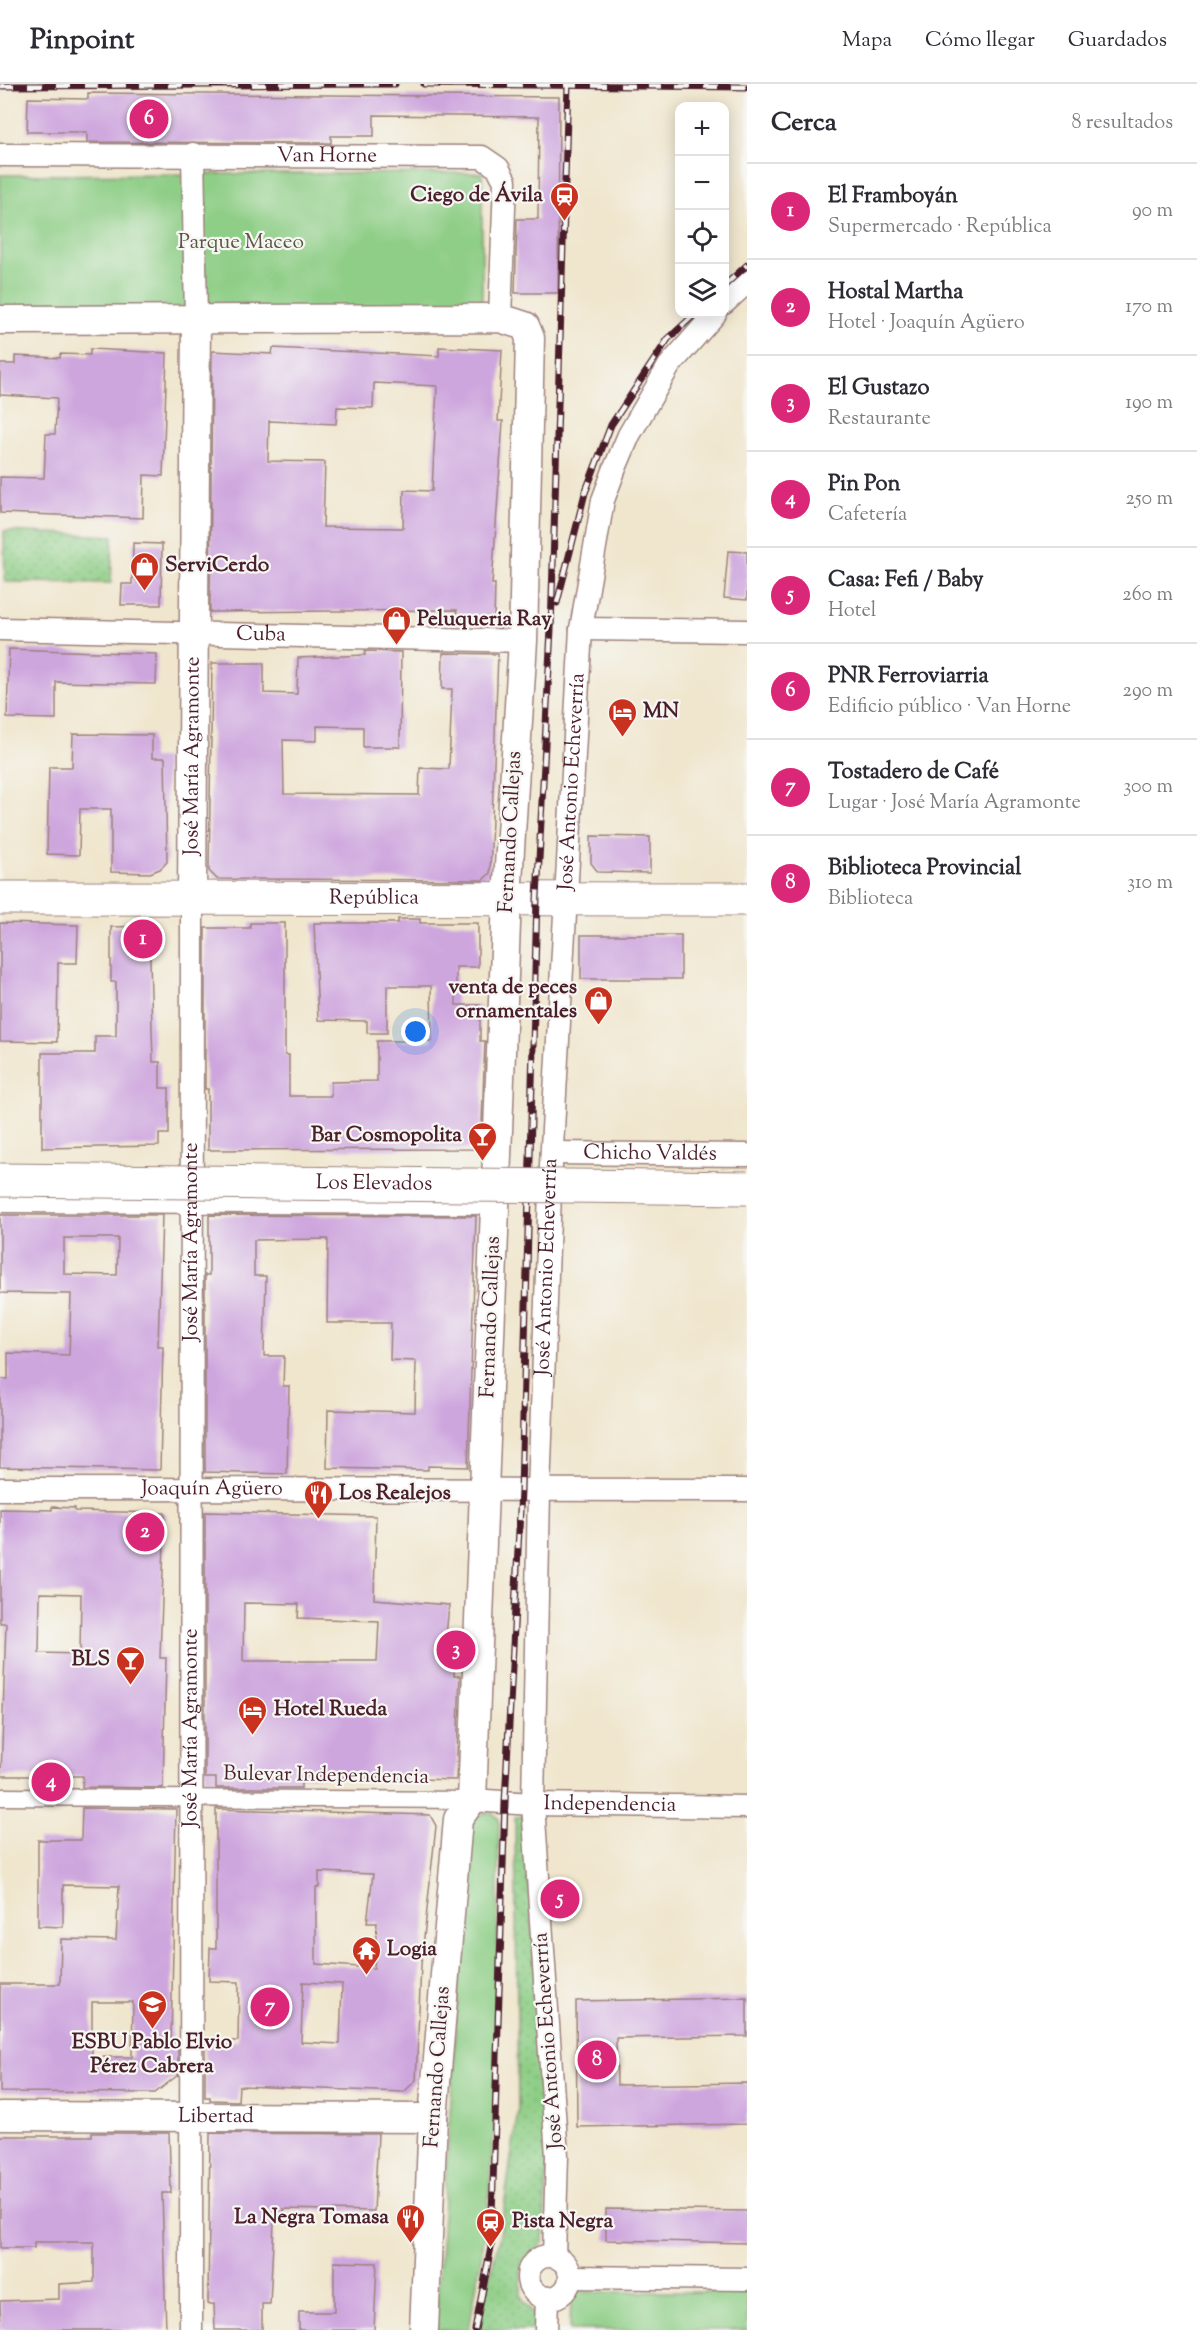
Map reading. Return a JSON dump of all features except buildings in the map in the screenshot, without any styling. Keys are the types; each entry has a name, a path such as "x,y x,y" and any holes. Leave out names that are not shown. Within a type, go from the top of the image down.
{"main road":[{"name":"República","path":"0,898 747,899"},
{"name":"Los Elevados","path":"0,1180 747,1188"}],"street":[{"name":"Van Horne","path":"0,155 193,154 482,157 498,168 505,181 500,318"},
{"name":"José María Agramonte","path":"191,2330 192,898 196,319 193,154"},
{"path":"729,298 747,282"},
{"path":"0,320 500,318"},
{"name":"Fernando Callejas","path":"424,2330 433,2118 458,1819 472,1800 507,898 523,641 530,338 525,326 500,318"},
{"name":"José Antonio Echeverría","path":"554,2256 556,2156 532,1804 539,1491 552,1153 581,629 603,500 615,468 629,435 669,366 711,318"},
{"name":"Cuba","path":"0,629 523,641"},
{"path":"581,629 747,631"},
{"name":"Chicho Valdés","path":"552,1153 747,1155"},
{"path":"0,1201 495,1203"},
{"name":"Joaquín Agüero","path":"0,1489 747,1490"},
{"name":"Bulevar Independencia","path":"0,1797 472,1800"},
{"name":"Independencia","path":"472,1800 532,1804 747,1807"},
{"name":"Libertad","path":"0,2116 433,2118"},
{"path":"554,2256 566,2264 571,2277 566,2290 561,2295 547,2298 532,2290 528,2273 537,2260 554,2256"},
{"path":"571,2277 747,2279"},
{"path":"546,2330 547,2298"}],"green space":[{"name":"Parque Maceo","path":"482,173 482,311 0,312 0,175"},
{"path":"4,531 113,536 111,583 5,582"},
{"path":"492,1812 499,1819 495,2119 487,2220 469,2330 435,2330 470,1823 475,1816"},
{"path":"523,1816 549,2135 543,2243 521,2263 521,2296 534,2316 533,2330 477,2330 500,2235 518,2110 515,1817"},
{"path":"571,2292 747,2292 747,2330 570,2330"}],"railway":[{"path":"0,86 395,84"},
{"path":"424,84 747,87"},
{"path":"475,2330 491,2247 505,1802 521,1491 537,898 551,629 568,84"},
{"path":"729,281 747,265"},
{"path":"557,603 585,493 611,425 668,339 691,318"}],"place":[{"name":"PNR Ferroviarria","path":"149,119"},
{"name":"Ciego de Ávila","path":"564,222"},
{"name":"ServiCerdo","path":"144,592"},
{"name":"Peluqueria Ray","path":"396,646"},
{"name":"MN","path":"622,738"},
{"name":"El Framboyán","path":"143,939"},
{"name":"venta de peces ornamentales","path":"598,1026"},
{"name":"Bar Cosmopolita","path":"483,1162"},
{"name":"Los Realejos","path":"318,1520"},
{"name":"Hostal Martha","path":"145,1532"},
{"name":"El Gustazo","path":"456,1650"},
{"name":"BLS","path":"131,1686"},
{"name":"Hotel Rueda","path":"253,1736"},
{"name":"Pin Pon","path":"51,1782"},
{"name":"Casa: Fefi / Baby","path":"560,1899"},
{"name":"Logia","path":"366,1976"},
{"name":"Tostadero de Café","path":"270,2007"},
{"name":"ESBU Pablo Elvio Pérez Cabrera","path":"152,2030"},
{"name":"Biblioteca Provincial","path":"597,2060"},
{"name":"La Negra Tomasa","path":"410,2244"},
{"name":"Pista Negra","path":"491,2248"}]}
